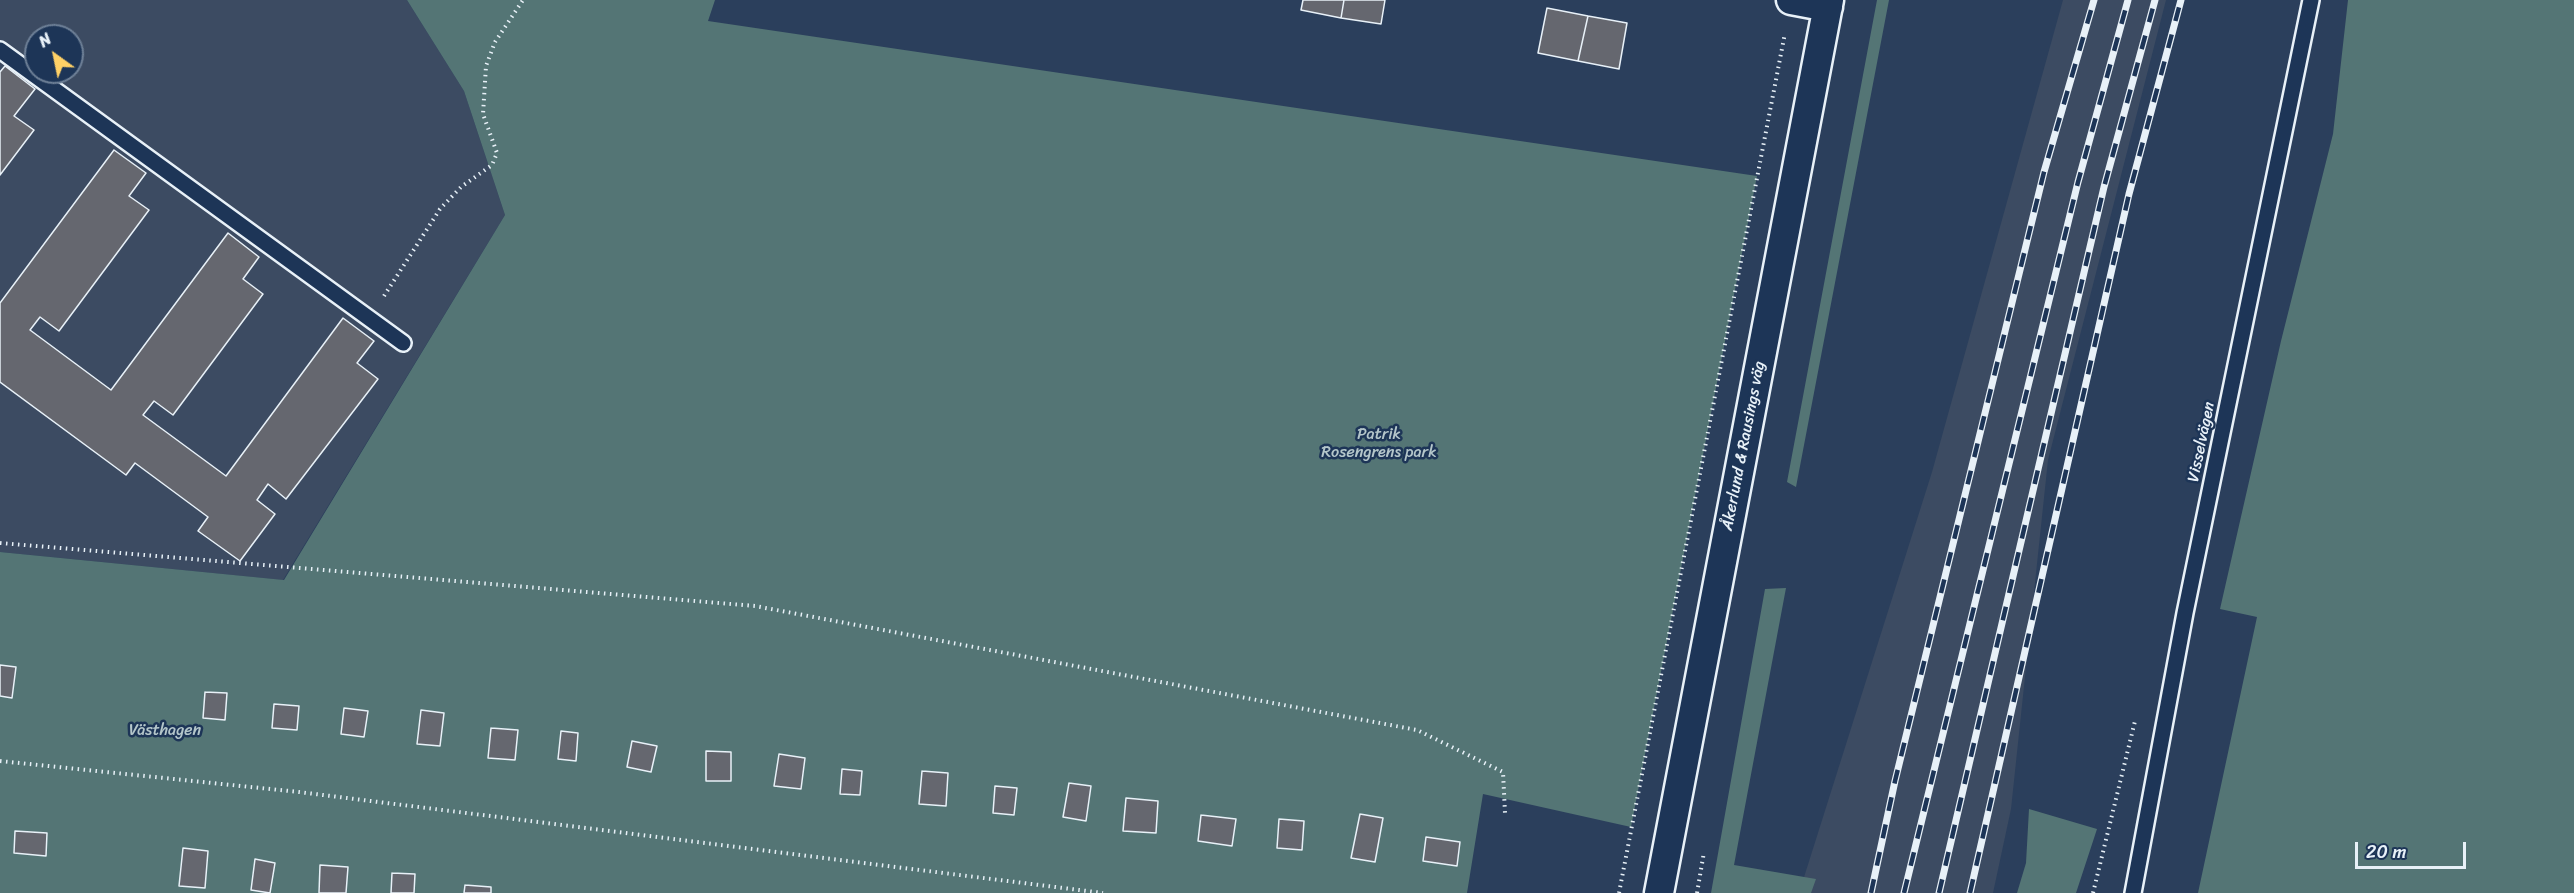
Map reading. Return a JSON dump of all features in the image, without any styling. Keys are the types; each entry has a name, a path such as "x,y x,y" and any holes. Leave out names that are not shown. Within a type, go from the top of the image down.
{"street":[{"path":"1789,12 1829,4"},
{"name":"Åkerlund & Rausings väg","path":"1659,893 1829,4"}],"lane":[{"name":"Visselvägen","path":"2133,893 2185,613 2311,0"},
{"path":"0,50 403,343"}],"path":[{"path":"369,319 440,209 461,187 492,165 497,153 483,114 486,66 495,42 523,0"},
{"path":"1619,893 1789,12"},
{"path":"0,543 755,606 1417,730 1503,772 1505,813"},
{"path":"0,761 311,793 1103,893"}],"shaded area":[{"path":"0,0 407,0 464,91 505,215 283,580 0,552"},
{"path":"2063,0 2166,0 2048,460 2011,809 1993,893 1799,893 1932,472"}],"green space":[{"name":"Patrik Rosengrens park","path":"407,0 715,0 708,21 1757,176 1631,827 1483,794 1467,893 0,893 0,552 284,580 505,215 464,91"},
{"path":"1877,0 1889,0 1796,487 1787,482"},
{"path":"2348,0 2574,0 2574,893 2198,893 2257,617 2220,609 2281,341 2333,134"},
{"path":"1786,588 1734,865 1816,879 1811,893 1711,893 1765,589"},
{"path":"2029,809 2097,829 2076,893 2017,893 2026,863"}],"building":[{"path":"1303,0 1344,0 1341,18 1301,10"},
{"path":"1344,0 1385,0 1381,24 1341,18"},
{"path":"1547,8 1588,16 1578,61 1538,53"},
{"path":"1588,16 1627,23 1619,69 1578,61"},
{"path":"5,66 24,81 24,84 28,84 35,89 14,116 34,130 0,175 0,72"},
{"path":"114,150 146,173 129,196 149,210 59,331 40,317 30,330 111,390 228,233 259,257 243,279 263,294 173,415 154,401 143,415 226,476 343,318 374,341 357,363 378,379 286,499 268,484 257,500 275,514 240,561 198,531 208,517 135,463 126,475 0,382 0,303"},
{"path":"0,665 16,667 12,698 0,696"},
{"path":"205,692 227,693 225,720 203,718"},
{"path":"274,704 299,706 297,730 272,728"},
{"path":"344,708 368,711 364,737 341,734"},
{"path":"421,710 444,713 440,746 417,744"},
{"path":"491,728 518,730 515,760 488,758"},
{"path":"561,731 578,733 576,761 558,759"},
{"path":"632,741 657,746 651,772 627,767"},
{"path":"706,751 731,752 731,781 706,781"},
{"path":"779,754 805,758 801,789 774,786"},
{"path":"842,769 862,771 860,795 840,794"},
{"path":"922,771 948,773 946,806 919,804"},
{"path":"1069,783 1091,786 1086,821 1063,817"},
{"path":"995,786 1017,788 1014,815 993,813"},
{"path":"1126,798 1158,801 1156,833 1123,831"},
{"path":"1360,814 1383,818 1375,862 1351,858"},
{"path":"1201,815 1236,819 1232,846 1198,841"},
{"path":"1279,819 1304,821 1302,850 1277,848"},
{"path":"15,831 47,833 46,856 14,853"},
{"path":"1426,837 1460,842 1457,866 1423,861"},
{"path":"183,848 208,851 205,888 179,886"},
{"path":"255,859 275,863 270,893 251,890"},
{"path":"320,865 348,867 346,893 319,893"},
{"path":"392,873 415,874 414,893 391,893"},
{"path":"465,885 491,887 491,893 464,893"}],"railway":[{"path":"1871,893 1895,781 2044,172 2094,0"},
{"path":"1904,893 2078,182 2128,0"},
{"path":"1939,893 2104,187 2155,0"},
{"path":"1970,893 2129,194 2181,0"}],"park label":[{"name":"Västhagen","path":"165,731"}]}
